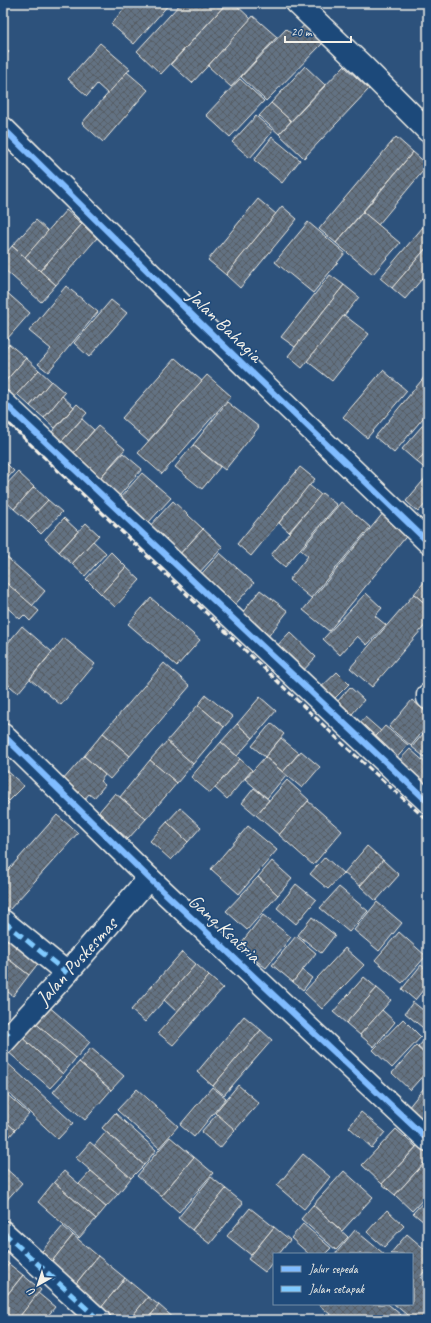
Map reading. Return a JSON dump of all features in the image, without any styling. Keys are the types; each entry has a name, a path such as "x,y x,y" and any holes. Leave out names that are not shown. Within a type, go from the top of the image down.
{"street":[{"path":"297,3 428,131"},
{"name":"Jalan Bahagia","path":"3,128 189,312 428,542"},
{"path":"3,402 428,802"},
{"name":"Gang Ksatria","path":"3,735 149,878 428,1140"},
{"name":"Jalan Puskesmas","path":"5,1036 67,973 149,878"},
{"path":"3,921 67,973"},
{"path":"3,1232 99,1320"}],"building":[{"path":"129,3 170,3 134,44 111,24"},
{"path":"181,3 226,4 161,74 137,51"},
{"path":"227,3 234,3 251,19 192,83 171,64"},
{"path":"253,16 277,37 231,87 208,66"},
{"path":"306,23 325,41 266,101 241,77 286,29 294,36"},
{"path":"100,43 130,69 108,94 97,84 87,96 68,79"},
{"path":"3,46 9,52 3,58"},
{"path":"305,66 325,85 291,121 271,103"},
{"path":"344,66 369,89 304,158 279,134"},
{"path":"127,72 148,90 103,142 82,123"},
{"path":"240,79 264,101 230,137 206,115"},
{"path":"271,103 291,121 279,134 259,116"},
{"path":"256,116 273,131 250,158 232,142"},
{"path":"272,137 300,160 282,183 254,160"},
{"path":"396,137 413,152 336,243 319,229"},
{"path":"413,152 428,165 378,225 363,212"},
{"path":"258,199 276,214 226,275 208,260"},
{"path":"282,206 297,219 240,288 226,275"},
{"path":"66,210 82,224 40,271 25,257"},
{"path":"363,212 400,243 373,274 336,243"},
{"path":"36,220 48,231 25,257 12,246"},
{"path":"428,221 428,246 392,288 380,278"},
{"path":"308,222 345,253 313,293 275,262"},
{"path":"82,224 97,238 56,285 40,271"},
{"path":"12,246 56,285 41,302 3,268 3,257"},
{"path":"428,246 428,272 405,299 392,288"},
{"path":"330,275 344,285 295,347 281,337"},
{"path":"344,285 359,297 302,368 288,356"},
{"path":"66,286 98,312 48,372 38,364 51,349 29,331"},
{"path":"3,289 30,313 7,339 3,335"},
{"path":"111,300 127,313 89,357 74,343"},
{"path":"344,315 369,334 332,381 307,361"},
{"path":"9,344 26,358 3,384 3,351"},
{"path":"26,358 39,370 13,399 3,390 3,384"},
{"path":"175,358 202,381 148,441 122,418"},
{"path":"39,370 51,381 30,406 17,394"},
{"path":"383,370 407,391 367,438 343,417"},
{"path":"207,375 231,396 162,474 138,453"},
{"path":"426,375 428,377 428,412 394,453 375,437"},
{"path":"51,381 65,393 44,418 30,406"},
{"path":"62,396 74,407 55,428 44,418"},
{"path":"227,402 259,427 225,470 193,445"},
{"path":"77,404 87,413 61,442 51,433"},
{"path":"82,419 94,430 74,453 61,442"},
{"path":"428,419 428,449 417,462 402,449"},
{"path":"98,426 125,449 99,479 72,455"},
{"path":"193,445 220,467 202,489 175,467"},
{"path":"428,449 428,471 417,462"},
{"path":"123,453 142,469 119,496 100,478"},
{"path":"3,460 14,471 3,483"},
{"path":"300,467 315,479 251,556 237,544"},
{"path":"18,472 34,487 14,509 3,499 3,488"},
{"path":"142,473 171,498 147,524 119,499"},
{"path":"428,475 428,501 418,512 406,501"},
{"path":"309,485 321,495 289,532 279,523"},
{"path":"34,487 48,500 28,521 14,509"},
{"path":"322,493 337,505 285,567 271,555"},
{"path":"48,500 62,512 41,534 28,521"},
{"path":"173,501 203,529 177,557 147,529"},
{"path":"341,502 370,527 311,598 289,580 308,556 301,550"},
{"path":"384,512 409,533 329,631 303,610"},
{"path":"64,518 78,531 59,552 45,539"},
{"path":"86,523 99,535 72,564 59,552"},
{"path":"203,529 223,547 197,575 177,557"},
{"path":"93,541 106,553 85,576 72,564"},
{"path":"111,552 126,567 101,594 86,579"},
{"path":"220,553 254,583 232,608 198,578"},
{"path":"3,554 45,591 32,606 3,580"},
{"path":"126,567 140,580 115,607 101,594"},
{"path":"3,580 39,611 30,621 24,615 20,619 3,604"},
{"path":"426,580 428,581 428,606 414,594"},
{"path":"260,590 288,611 263,643 236,621"},
{"path":"366,593 382,608 375,616 386,625 367,645 357,636 340,655 323,639"},
{"path":"414,594 428,606 428,622 372,687 350,668"},
{"path":"151,598 200,640 177,666 128,624"},
{"path":"22,626 52,652 18,693 3,680 3,649"},
{"path":"290,632 316,657 299,675 273,650"},
{"path":"64,638 95,664 61,705 30,679"},
{"path":"164,663 190,686 130,756 103,733"},
{"path":"337,672 349,684 327,706 315,693"},
{"path":"350,687 364,700 346,721 331,709"},
{"path":"206,695 233,717 224,727 198,705"},
{"path":"260,697 276,711 253,738 237,724"},
{"path":"412,700 428,714 428,725 411,746 389,727"},
{"path":"198,705 224,727 193,764 167,741"},
{"path":"365,717 381,731 370,743 355,729"},
{"path":"271,723 284,734 265,757 252,746"},
{"path":"237,724 253,738 237,756 221,742"},
{"path":"385,726 408,745 393,762 370,743"},
{"path":"428,728 428,760 412,747"},
{"path":"103,733 130,756 110,779 84,756"},
{"path":"281,738 299,753 283,772 265,757"},
{"path":"167,741 193,764 177,783 150,760"},
{"path":"221,742 240,759 210,793 191,777"},
{"path":"410,749 428,765 428,792 396,764"},
{"path":"301,751 320,767 302,788 283,772"},
{"path":"84,756 105,775 100,781 105,785 94,798 89,794 84,800 62,781"},
{"path":"265,757 286,775 267,798 245,779"},
{"path":"240,759 252,770 227,799 215,788"},
{"path":"150,760 177,783 146,819 120,797"},
{"path":"3,767 24,786 9,801 3,795"},
{"path":"287,780 309,800 279,835 256,815"},
{"path":"254,788 269,800 256,815 242,803"},
{"path":"115,793 146,819 128,839 98,813"},
{"path":"3,798 9,803 3,809"},
{"path":"308,801 342,831 313,865 279,835"},
{"path":"180,808 201,827 188,842 167,822"},
{"path":"57,815 78,833 9,910 3,905 3,876"},
{"path":"167,822 188,842 171,860 150,841"},
{"path":"248,826 277,850 239,894 211,869"},
{"path":"367,846 383,860 360,886 344,873"},
{"path":"325,857 343,873 328,889 310,874"},
{"path":"383,860 399,875 376,901 360,886"},
{"path":"272,861 292,879 278,895 258,877"},
{"path":"258,877 278,895 247,930 226,911"},
{"path":"296,884 316,900 296,924 277,908"},
{"path":"339,887 368,911 349,932 320,908"},
{"path":"377,902 402,923 379,951 354,930"},
{"path":"263,915 291,937 266,968 238,947"},
{"path":"312,917 335,935 321,953 298,935"},
{"path":"3,923 44,956 29,975 3,955"},
{"path":"399,932 426,956 402,983 375,960"},
{"path":"296,936 316,953 293,982 272,965"},
{"path":"345,948 364,965 322,1009 304,992"},
{"path":"182,952 196,964 145,1022 131,1010"},
{"path":"3,955 29,975 13,996 3,988"},
{"path":"196,964 209,976 177,1012 164,1000"},
{"path":"421,965 428,971 428,984 415,1000 402,989"},
{"path":"302,970 312,978 303,990 293,982"},
{"path":"209,976 223,988 173,1045 158,1033"},
{"path":"364,977 377,988 346,1023 333,1012"},
{"path":"377,988 391,1000 360,1035 346,1023"},
{"path":"413,1002 428,1014 428,1032 405,1013"},
{"path":"47,1005 90,1042 76,1058 33,1021"},
{"path":"382,1010 395,1022 374,1047 360,1035"},
{"path":"244,1016 261,1030 213,1086 197,1072"},
{"path":"403,1019 421,1037 392,1068 373,1050"},
{"path":"33,1021 76,1058 63,1074 20,1036"},
{"path":"261,1030 272,1040 224,1095 213,1086"},
{"path":"20,1036 63,1074 50,1088 7,1051"},
{"path":"428,1036 428,1056 418,1047"},
{"path":"416,1046 428,1057 428,1070 410,1090 392,1073"},
{"path":"91,1048 124,1076 111,1090 79,1062"},
{"path":"3,1059 73,1123 58,1139 3,1088"},
{"path":"79,1062 111,1090 85,1120 53,1092"},
{"path":"427,1084 428,1120 426,1122 408,1108"},
{"path":"238,1085 259,1103 235,1130 215,1113"},
{"path":"212,1087 226,1098 194,1137 180,1125"},
{"path":"137,1089 178,1126 159,1148 117,1110"},
{"path":"3,1091 29,1114 15,1130 3,1119"},
{"path":"361,1112 385,1132 372,1148 349,1127"},
{"path":"115,1113 156,1150 144,1165 102,1128"},
{"path":"217,1114 235,1130 220,1148 201,1132"},
{"path":"3,1119 15,1130 4,1143 3,1142"},
{"path":"396,1129 416,1147 382,1184 362,1165"},
{"path":"106,1132 144,1165 131,1178 94,1146"},
{"path":"170,1137 194,1157 161,1196 137,1176"},
{"path":"90,1142 131,1178 118,1194 76,1158"},
{"path":"419,1144 428,1151 428,1159 395,1195 382,1184"},
{"path":"303,1154 330,1177 304,1209 277,1186"},
{"path":"194,1157 213,1173 179,1212 161,1196"},
{"path":"428,1159 428,1194 412,1211 395,1195"},
{"path":"3,1166 22,1183 3,1204"},
{"path":"64,1171 106,1207 96,1219 54,1182"},
{"path":"91,1171 118,1194 106,1207 79,1184"},
{"path":"344,1171 373,1197 342,1231 313,1205"},
{"path":"211,1177 226,1189 192,1230 178,1218"},
{"path":"54,1182 96,1219 79,1238 38,1202"},
{"path":"226,1189 243,1203 210,1244 192,1230"},
{"path":"428,1197 428,1217 424,1222 413,1213"},
{"path":"313,1205 348,1237 336,1250 301,1219"},
{"path":"250,1208 274,1227 251,1255 227,1236"},
{"path":"387,1210 404,1226 384,1247 367,1232"},
{"path":"303,1224 331,1248 326,1253 308,1253 291,1238"},
{"path":"63,1226 73,1235 49,1265 38,1256"},
{"path":"274,1227 290,1240 280,1253 273,1253 273,1261 265,1272 248,1259"},
{"path":"355,1230 383,1253 336,1253"},
{"path":"407,1234 428,1252 428,1267 420,1277 428,1284 428,1320 413,1320 395,1305 413,1305 413,1253 391,1253"},
{"path":"73,1235 98,1256 74,1286 49,1265"},
{"path":"98,1256 125,1278 101,1308 74,1286"},
{"path":"3,1259 9,1264 3,1271"},
{"path":"9,1264 23,1275 3,1300 3,1271"},
{"path":"23,1275 41,1290 17,1320 3,1320 3,1300"},
{"path":"125,1278 148,1297 129,1320 116,1320 101,1308"},
{"path":"38,1293 55,1307 45,1320 17,1320"},
{"path":"148,1297 159,1305 147,1320 129,1320"},
{"path":"159,1305 176,1320 147,1320"},
{"path":"319,1305 389,1305 401,1315 397,1320 337,1320"}],"railway":[{"path":"3,418 346,747 428,821"}],"marked path":[{"path":"3,921 67,973"},
{"path":"3,1030 9,1035"},
{"path":"3,1232 99,1320"}],"cycle path":[{"path":"3,128 189,312 428,542"},
{"path":"3,402 428,802"},
{"path":"3,735 149,878 428,1140"}]}
